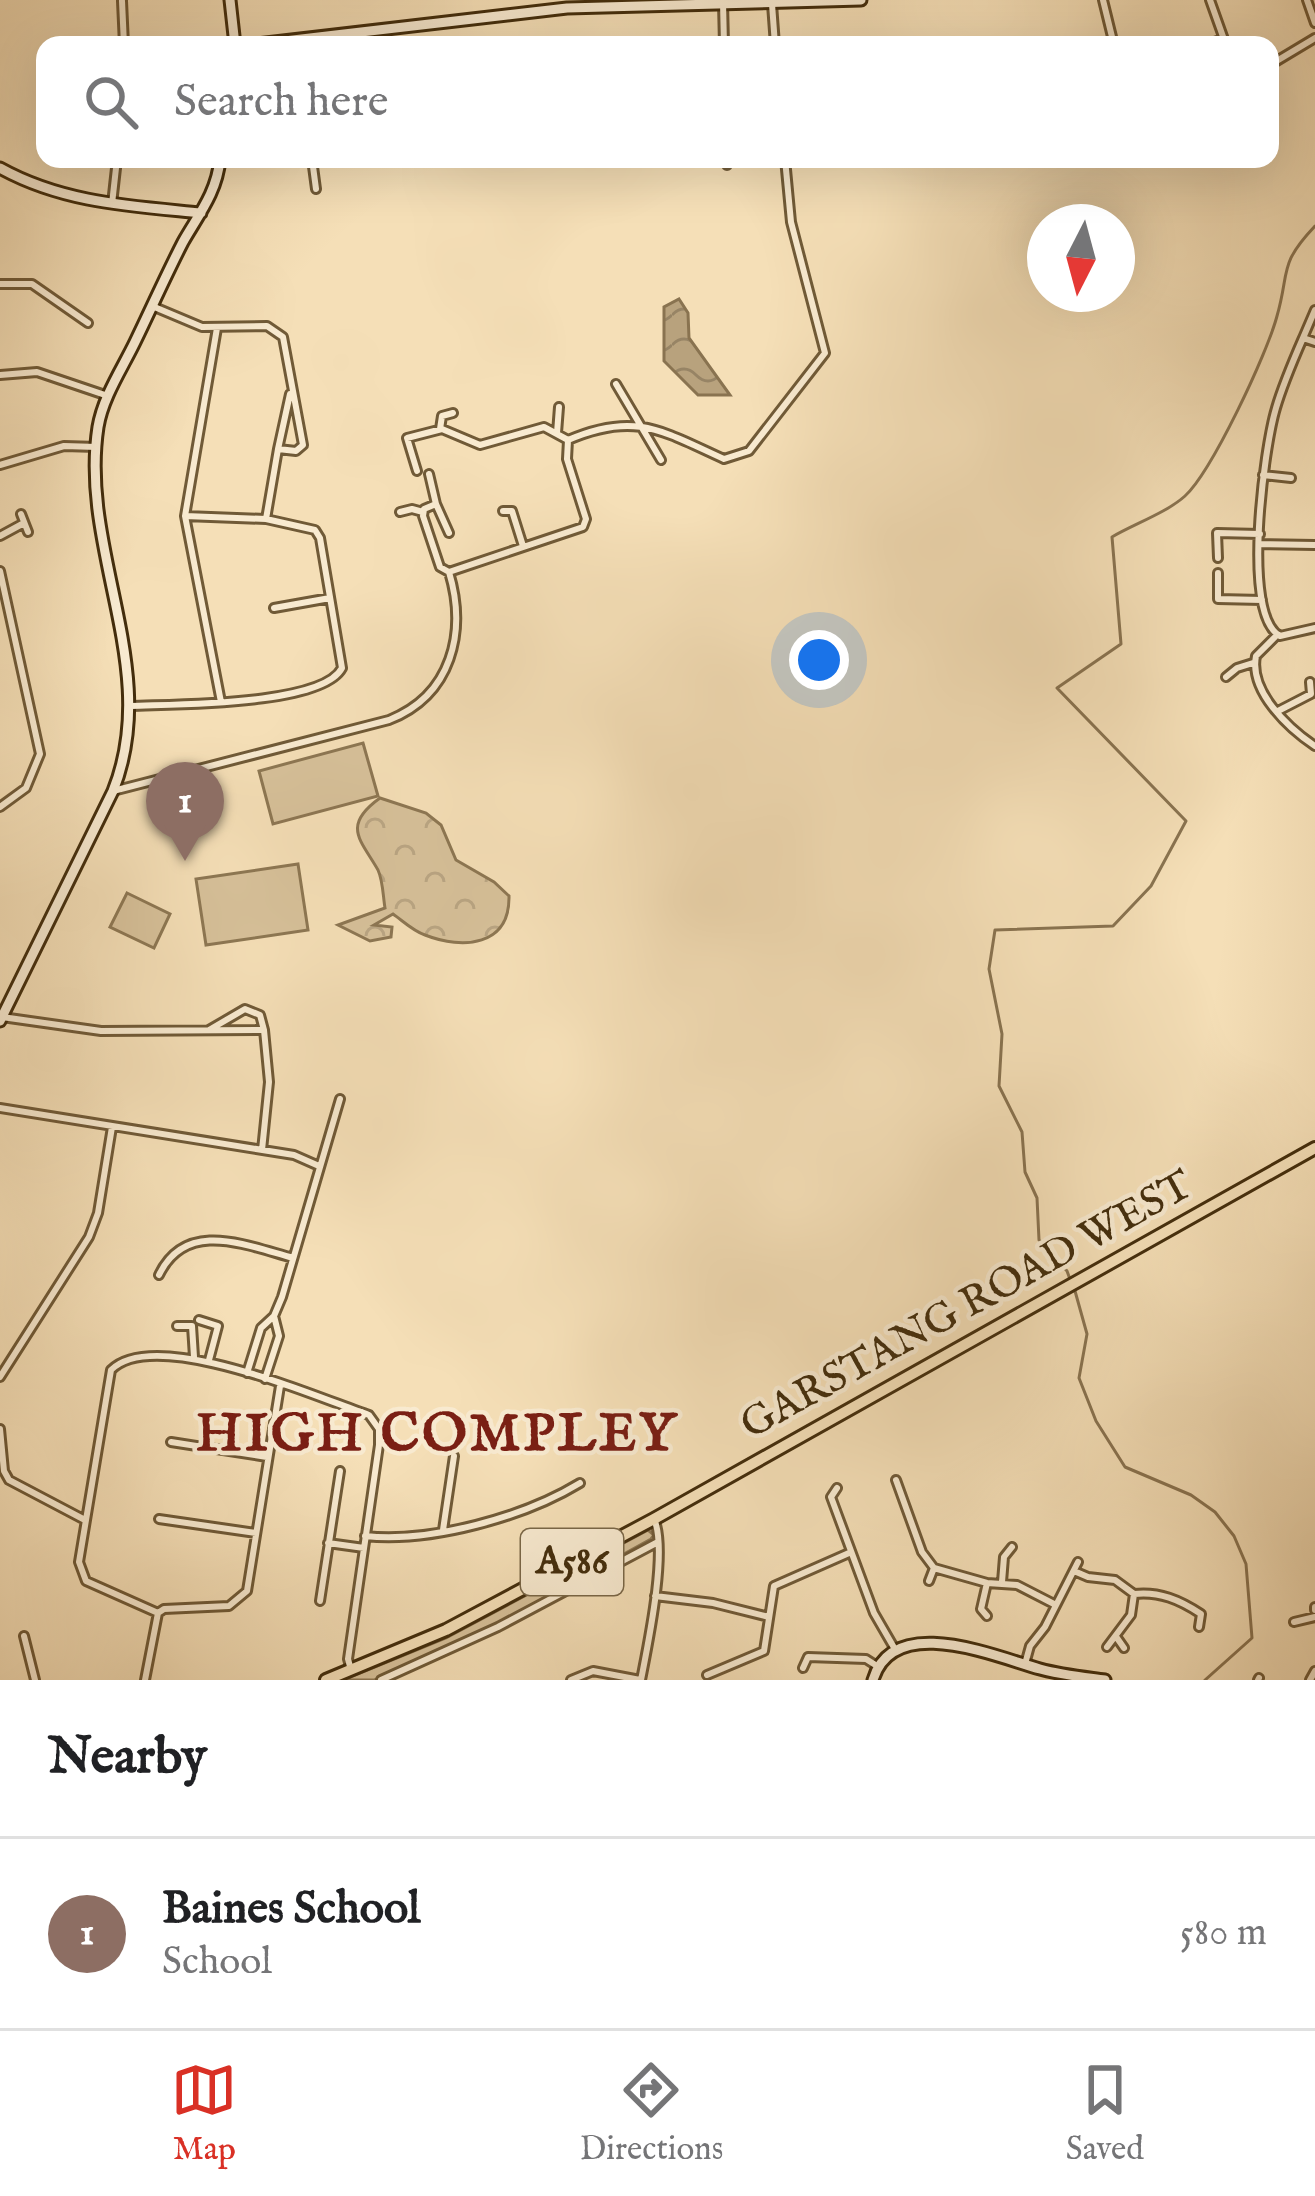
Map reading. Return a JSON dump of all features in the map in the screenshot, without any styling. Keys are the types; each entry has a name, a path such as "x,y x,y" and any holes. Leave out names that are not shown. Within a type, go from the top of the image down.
{"main road":[{"name":"GARSTANG ROAD WEST","path":"328,1680 446,1630 654,1519 1315,1148"}],"street":[{"path":"124,36 122,0 134,0"},
{"path":"230,0 234,36"},
{"path":"332,36 566,4 861,0"},
{"path":"1102,0 1112,36"},
{"path":"1210,0 1222,36"},
{"path":"1307,0 1315,22"},
{"path":"771,1 774,36"},
{"path":"723,2 724,36"},
{"path":"1279,60 1315,38"},
{"path":"0,168 44,190 112,204 201,213"},
{"path":"112,204 116,168"},
{"path":"219,168 216,184 99,421 102,530 126,646 129,743 113,791 1,1019 84,1030 264,1030"},
{"path":"313,168 316,189"},
{"path":"568,440 599,428 652,426 724,459 734,458 749,451 824,360 825,344 791,222 786,168"},
{"path":"0,284 32,284 88,322"},
{"path":"152,306 190,324 276,329 283,337 303,445 296,451 278,449"},
{"path":"1277,635 1268,626 1262,600 1262,476 1276,408 1315,310"},
{"path":"218,328 185,516 221,702"},
{"path":"1303,338 1315,342"},
{"path":"0,375 37,372 108,396"},
{"path":"616,384 661,460"},
{"path":"266,519 291,390"},
{"path":"557,433 559,407"},
{"path":"440,429 442,416 453,413"},
{"path":"404,428 417,471"},
{"path":"407,438 440,429 479,445 540,428 568,440"},
{"path":"449,572 581,529 585,524 567,459 568,440"},
{"path":"0,465 64,446 97,447"},
{"path":"429,473 449,533"},
{"path":"1262,476 1291,478"},
{"path":"400,512 423,512 436,504"},
{"path":"512,509 523,546"},
{"path":"113,791 405,714 429,696 442,679 457,632 457,598 449,572 440,567 423,512"},
{"path":"131,706 264,700 337,678 342,668 318,533 310,526 266,519 185,516"},
{"path":"0,536 22,519 28,532"},
{"path":"1218,559 1217,532 1260,534"},
{"path":"1260,544 1315,545"},
{"path":"0,571 40,754 21,795 0,807"},
{"path":"1218,573 1218,599 1262,600"},
{"path":"274,608 330,598"},
{"path":"1226,676 1253,663 1277,635 1315,628"},
{"path":"457,632 467,632"},
{"path":"1253,663 1261,687 1278,711 1315,746"},
{"path":"1278,711 1313,696 1310,682"},
{"path":"208,1031 245,1009 260,1015 269,1082 262,1150"},
{"path":"247,1372 261,1328 274,1316 340,1099"},
{"path":"0,1108 262,1150 305,1158 320,1166"},
{"path":"0,1377 2,1367 89,1237 112,1126"},
{"path":"159,1275 174,1251 194,1240 293,1258"},
{"path":"265,1379 279,1336 274,1316"},
{"path":"199,1320 218,1326 209,1360"},
{"path":"177,1326 192,1326 194,1357"},
{"path":"280,1386 247,1591 237,1602 158,1612 86,1581 79,1562 111,1370 129,1358 209,1360 369,1415 378,1425 380,1441 348,1658 351,1670"},
{"path":"0,1429 9,1480 85,1520"},
{"path":"171,1442 267,1457"},
{"path":"443,1530 454,1456"},
{"path":"320,1601 336,1477"},
{"path":"896,1480 922,1552 934,1568 987,1583 1017,1585 1054,1604"},
{"path":"365,1537 443,1530 520,1512 580,1483"},
{"path":"837,1488 826,1498 874,1613 896,1652"},
{"path":"159,1519 256,1533"},
{"path":"571,1680 593,1672 640,1680 655,1596 658,1541 654,1519"},
{"path":"913,1527 923,1527"},
{"path":"381,1680 498,1627 658,1541"},
{"path":"328,1543 364,1548"},
{"path":"1002,1582 1004,1557 1012,1547"},
{"path":"996,1549 1004,1557"},
{"path":"707,1675 764,1651 774,1586 849,1553"},
{"path":"1025,1665 1078,1562"},
{"path":"929,1581 934,1568"},
{"path":"1073,1571 1115,1580 1134,1594 1159,1594 1204,1612 1199,1627"},
{"path":"972,1613 984,1612 987,1583"},
{"path":"311,1590 321,1590"},
{"path":"1107,1647 1131,1615 1134,1594"},
{"path":"655,1596 769,1618"},
{"path":"1294,1622 1315,1611"},
{"path":"145,1680 158,1612"},
{"path":"1117,1638 1124,1648"},
{"path":"28,1641 35,1680"},
{"path":"873,1680 877,1666 896,1652 951,1643 1070,1678 1105,1680"},
{"path":"803,1668 808,1657 866,1659 877,1666"},
{"path":"1310,1680 1315,1671"}],"green space":[{"path":"363,743 378,796 273,824 259,771"},
{"path":"380,798 426,813 441,825 456,860 509,896 502,925 493,934 469,942 440,940 416,931 393,914 374,925 392,927 391,937 370,941 338,925 385,908 380,874 358,833 361,817"},
{"path":"298,864 308,930 206,945 196,879"},
{"path":"127,893 170,914 154,948 110,927"},
{"path":"648,1530 654,1535 651,1539 479,1634 374,1680 343,1680 446,1638"}],"water":[{"path":"679,299 688,313 689,338 730,395 698,395 664,361 664,307"}],"waterway":[{"path":"1071,1282 1039,1240 1037,1198 1025,1172 1022,1132 999,1086 1002,1034 989,969 995,930 1113,926 1151,886 1186,821 1057,688 1121,644 1112,537 1177,502 1196,483 1262,357 1290,260 1315,226"},
{"path":"1075,1291 1087,1334 1079,1378 1096,1421 1125,1467 1191,1495 1215,1512 1234,1536 1246,1564 1252,1638 1205,1680"}],"place":[{"name":"Baines School","path":"185,861"}],"district":[{"name":"HIGH COMPLEY","path":"437,1435"}]}
